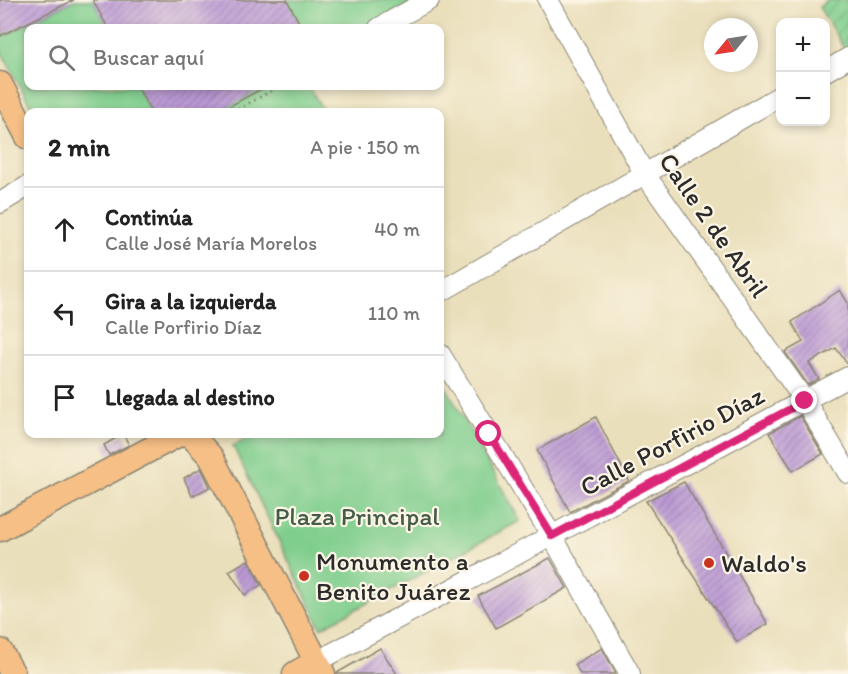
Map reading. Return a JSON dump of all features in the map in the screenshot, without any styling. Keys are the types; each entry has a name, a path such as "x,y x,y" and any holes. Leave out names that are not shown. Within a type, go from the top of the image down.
{"main road":[{"path":"0,84 24,129"},
{"path":"0,529 171,438"},
{"path":"194,438 211,457 320,668 295,674"},
{"path":"0,651 13,674"}],"street":[{"path":"386,24 429,0"},
{"name":"Calle 2 de Abril","path":"548,0 644,173 805,401 848,474"},
{"path":"830,68 848,58"},
{"path":"444,290 776,98"},
{"path":"0,203 24,188"},
{"path":"444,360 552,536 630,674"},
{"name":"Calle Porfirio Díaz","path":"320,668 552,536 848,377"}],"path":[{"path":"240,108 273,90"}],"green space":[{"path":"74,0 93,0 106,24 27,24"},
{"path":"287,0 416,0 374,24 300,24"},
{"path":"829,0 848,0 848,48 845,50 830,25 830,18 826,18 819,7"},
{"path":"24,26 24,90 139,90 149,108 32,108 0,49 0,38"},
{"path":"259,90 311,90 322,108 226,108"},
{"name":"Plaza Principal","path":"444,383 520,521 321,628 233,446 248,438 444,438"}],"building":[{"path":"0,0 74,0 24,24 0,36"},
{"path":"93,0 287,0 300,24 106,24"},
{"path":"139,90 260,90 226,108 149,108"},
{"path":"840,290 848,303 848,365 836,348 809,363 819,379 808,385 785,352 803,342 792,322"},
{"path":"800,416 823,454 793,471 769,433"},
{"path":"596,417 629,481 570,512 537,450"},
{"path":"116,438 125,438 129,445 109,455 104,445"},
{"path":"201,468 210,487 192,496 184,478"},
{"name":"Waldo's","path":"684,482 768,624 737,642 646,501"},
{"path":"550,558 567,588 496,628 478,596"},
{"path":"248,560 261,585 245,595 229,571"},
{"path":"380,648 397,674 337,674 337,673"},
{"path":"602,648 616,674 580,674 575,664"}],"place":[{"name":"Waldo's","path":"709,563"},
{"name":"Monumento a Benito Juárez","path":"304,576"}],"route":[{"path":"489,434 552,536 805,401"}]}
